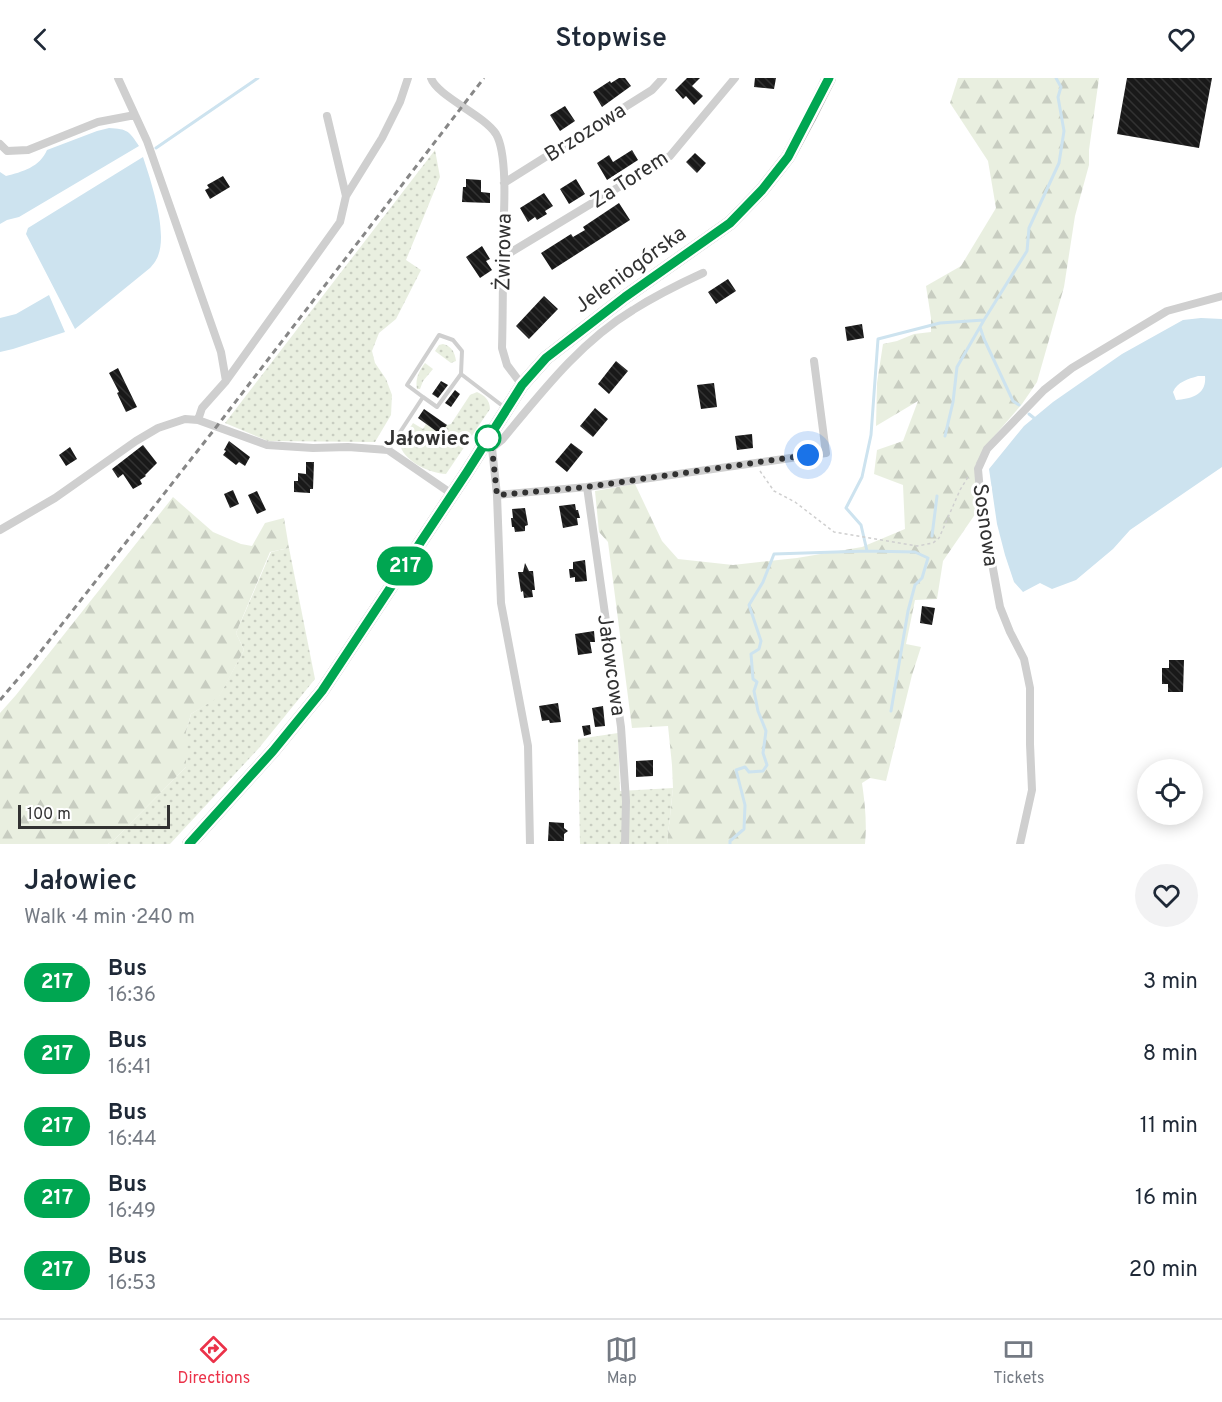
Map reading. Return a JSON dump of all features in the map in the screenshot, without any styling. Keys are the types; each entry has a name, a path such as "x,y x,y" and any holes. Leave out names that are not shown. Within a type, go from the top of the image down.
{"main road":[{"name":"Jeleniogórska","path":"189,844 273,751 316,698 452,494 490,444 522,385 546,358 625,297 730,223 762,190 788,157 829,78"}],"street":[{"path":"118,78 147,141 221,352 226,381"},
{"path":"198,420 202,408 226,381 340,222 346,196 382,138 400,102 408,78"},
{"name":"Żwirowa","path":"431,78 432,82 494,131 499,141 504,183 502,348 507,365 522,385"},
{"name":"Brzozowa","path":"504,183 652,90 663,78"},
{"name":"Za Torem","path":"503,257 670,156 735,78"},
{"path":"0,144 7,151 28,150 98,122 135,115"},
{"path":"327,116 346,196"},
{"path":"530,844 528,746 501,603 497,495 490,444 502,440 555,375 608,328 632,311 703,273"},
{"name":"Sosnowa","path":"1020,844 1032,790 1030,688 1024,659 1000,607 981,503 978,469 987,449 1044,390 1072,368 1167,311 1222,296"},
{"path":"497,495 587,487 826,453 814,361"},
{"path":"0,530 55,498 136,441 158,428 185,419 198,420 267,445 388,450 452,494"},
{"name":"Jałowcowa","path":"587,487 621,727 626,801 625,844"}],"lane":[{"path":"439,335 453,340 462,351 461,374 437,407 407,385 439,335"},
{"path":"461,374 507,409"},
{"path":"388,450 423,397"}],"path":[{"path":"754,462 774,491 795,502 834,532 917,546 933,543 939,538 966,478 978,469"}],"green space":[{"path":"958,78 1099,78 1089,165 1075,216 1064,287 1037,382 1022,404 984,448 975,466 978,510 943,561 937,599 915,600 906,644 921,647 886,781 870,778 862,783 865,844 667,844 673,788 668,726 632,728 608,542 599,532 595,491 635,484 662,541 678,559 733,565 797,558 862,547 905,529 903,485 874,474 877,450 903,441 918,401 876,426 877,383 883,344 914,334 931,332 926,286 961,266 996,208 988,161 950,103"},
{"path":"435,150 440,177 406,260 421,270 396,319 379,333 372,351 375,363 386,379 392,395 391,415 375,442 268,441 225,423"},
{"path":"439,345 449,346 456,361 451,363 435,351"},
{"path":"425,363 433,369 423,381 420,389 417,389 418,375"},
{"path":"477,392 486,398 490,409 446,474 425,469 406,455 400,443 413,423 423,429 426,424 440,434 447,425 451,424 470,395"},
{"path":"173,497 213,532 241,544 252,546 265,523 284,518 289,548 270,552 236,633 244,650 219,697 191,714 186,732 186,767 108,844 0,844 0,713"},
{"path":"289,548 315,679 259,748 170,844 108,844 186,767 186,732 191,714 219,696 244,650 236,633 271,552"},
{"path":"618,733 620,791 673,788 667,844 580,844 578,739"}],"water":[{"path":"109,128 127,132 139,146 19,217 0,224 0,172 6,176 24,170 40,161 47,150"},
{"path":"143,157 160,224 160,250 156,261 75,329 26,234 28,228"},
{"path":"49,295 65,332 0,352 0,318 16,314"},
{"path":"1222,319 1222,467 1130,530 1113,549 1076,580 1052,589 1040,583 1023,592 1014,582 1005,555 997,524 989,469 1024,426 1053,402 1122,354 1183,320","holes":["1198,376 1205,376 1201,392 1192,397 1176,400 1173,392 1180,383"]}],"building":[{"path":"619,78 625,78 631,86 602,107 593,92"},
{"path":"687,78 700,78 692,86 703,96 694,105 686,96 683,99 675,90"},
{"path":"755,78 776,78 774,89 754,87"},
{"path":"1127,78 1212,78 1199,148 1117,134"},
{"path":"565,106 575,121 560,131 550,115"},
{"path":"632,150 638,160 607,180 597,163 609,155 613,162"},
{"path":"695,153 706,163 697,173 686,162"},
{"path":"223,176 230,187 210,199 205,190 209,188 207,185"},
{"path":"466,179 481,180 481,192 490,193 490,203 462,202"},
{"path":"576,179 585,194 569,204 560,189"},
{"path":"544,193 553,206 545,211 547,214 537,220 535,217 528,222 520,208"},
{"path":"619,203 630,220 552,270 541,253 571,234 573,237 585,230 583,227"},
{"path":"482,246 490,259 486,261 492,270 480,278 466,257"},
{"path":"728,279 736,291 716,304 708,292"},
{"path":"544,296 558,309 529,339 516,326"},
{"path":"862,324 864,338 847,341 845,327"},
{"path":"616,361 628,371 609,394 598,384"},
{"path":"118,368 137,407 126,412 109,373"},
{"path":"441,381 448,385 438,398 432,394"},
{"path":"714,383 717,407 701,409 697,385"},
{"path":"455,390 460,394 451,407 445,403"},
{"path":"595,408 608,419 593,437 580,426"},
{"path":"424,409 447,425 440,434 418,418"},
{"path":"752,434 753,448 737,450 735,436"},
{"path":"229,441 250,457 245,466 239,462 236,465 223,455"},
{"path":"571,443 583,452 567,472 555,462"},
{"path":"143,445 157,463 140,480 142,484 133,489 123,474 118,478 112,469"},
{"path":"70,447 77,459 66,466 59,455"},
{"path":"306,462 314,462 313,489 310,489 310,493 294,492 294,481 298,481 298,473 306,474"},
{"path":"233,490 239,504 230,508 224,494"},
{"path":"257,491 266,510 257,514 248,495"},
{"path":"575,504 580,518 577,518 578,525 563,528 559,506"},
{"path":"525,508 528,525 525,526 525,531 515,532 512,527 512,509"},
{"path":"585,560 587,581 575,582 575,577 570,578 569,569 573,569 573,562"},
{"path":"525,563 529,571 533,571 535,590 532,590 533,597 524,598 518,572 523,572"},
{"path":"922,606 935,608 932,625 920,623"},
{"path":"594,631 595,642 590,642 592,653 578,655 575,634"},
{"path":"1169,660 1184,660 1183,692 1168,692 1168,684 1162,684 1162,668 1169,668"},
{"path":"558,703 561,722 542,721 539,706"},
{"path":"603,706 605,726 595,727 592,708"},
{"path":"590,725 591,734 584,736 582,726"},
{"path":"653,760 653,776 636,777 636,761"},
{"path":"549,822 564,823 564,828 568,831 564,834 564,841 548,841"}],"waterway":[{"path":"156,148 258,78"},
{"path":"730,844 730,841 744,829 745,805 736,770 745,767 749,772 763,771 767,765 763,753 766,731 758,711 754,691 757,682 753,679 751,654 759,649 761,641 749,605 763,582 774,554 867,551 861,525 846,508 862,477 871,435 878,339 940,323 984,320 1027,251 1029,228 1059,163 1064,131 1058,97 1061,87 1056,78"},
{"path":"945,436 953,402 957,367 984,320"},
{"path":"980,327 1013,401 1019,405"},
{"path":"1029,414 1034,418"},
{"path":"932,536 937,496"},
{"path":"867,551 915,552 928,558 922,578 915,585 908,611 891,711"}],"railway":[{"path":"0,700 34,660 217,426 484,78"}],"bus line":[{"name":"217","path":"189,844 273,751 322,691 522,385 546,358 625,297 730,223 762,190 788,157 829,78"}],"place":[{"name":"Jałowiec","path":"488,438"}],"route":[{"path":"488,438 492,448 497,495 587,487 808,455"}]}
